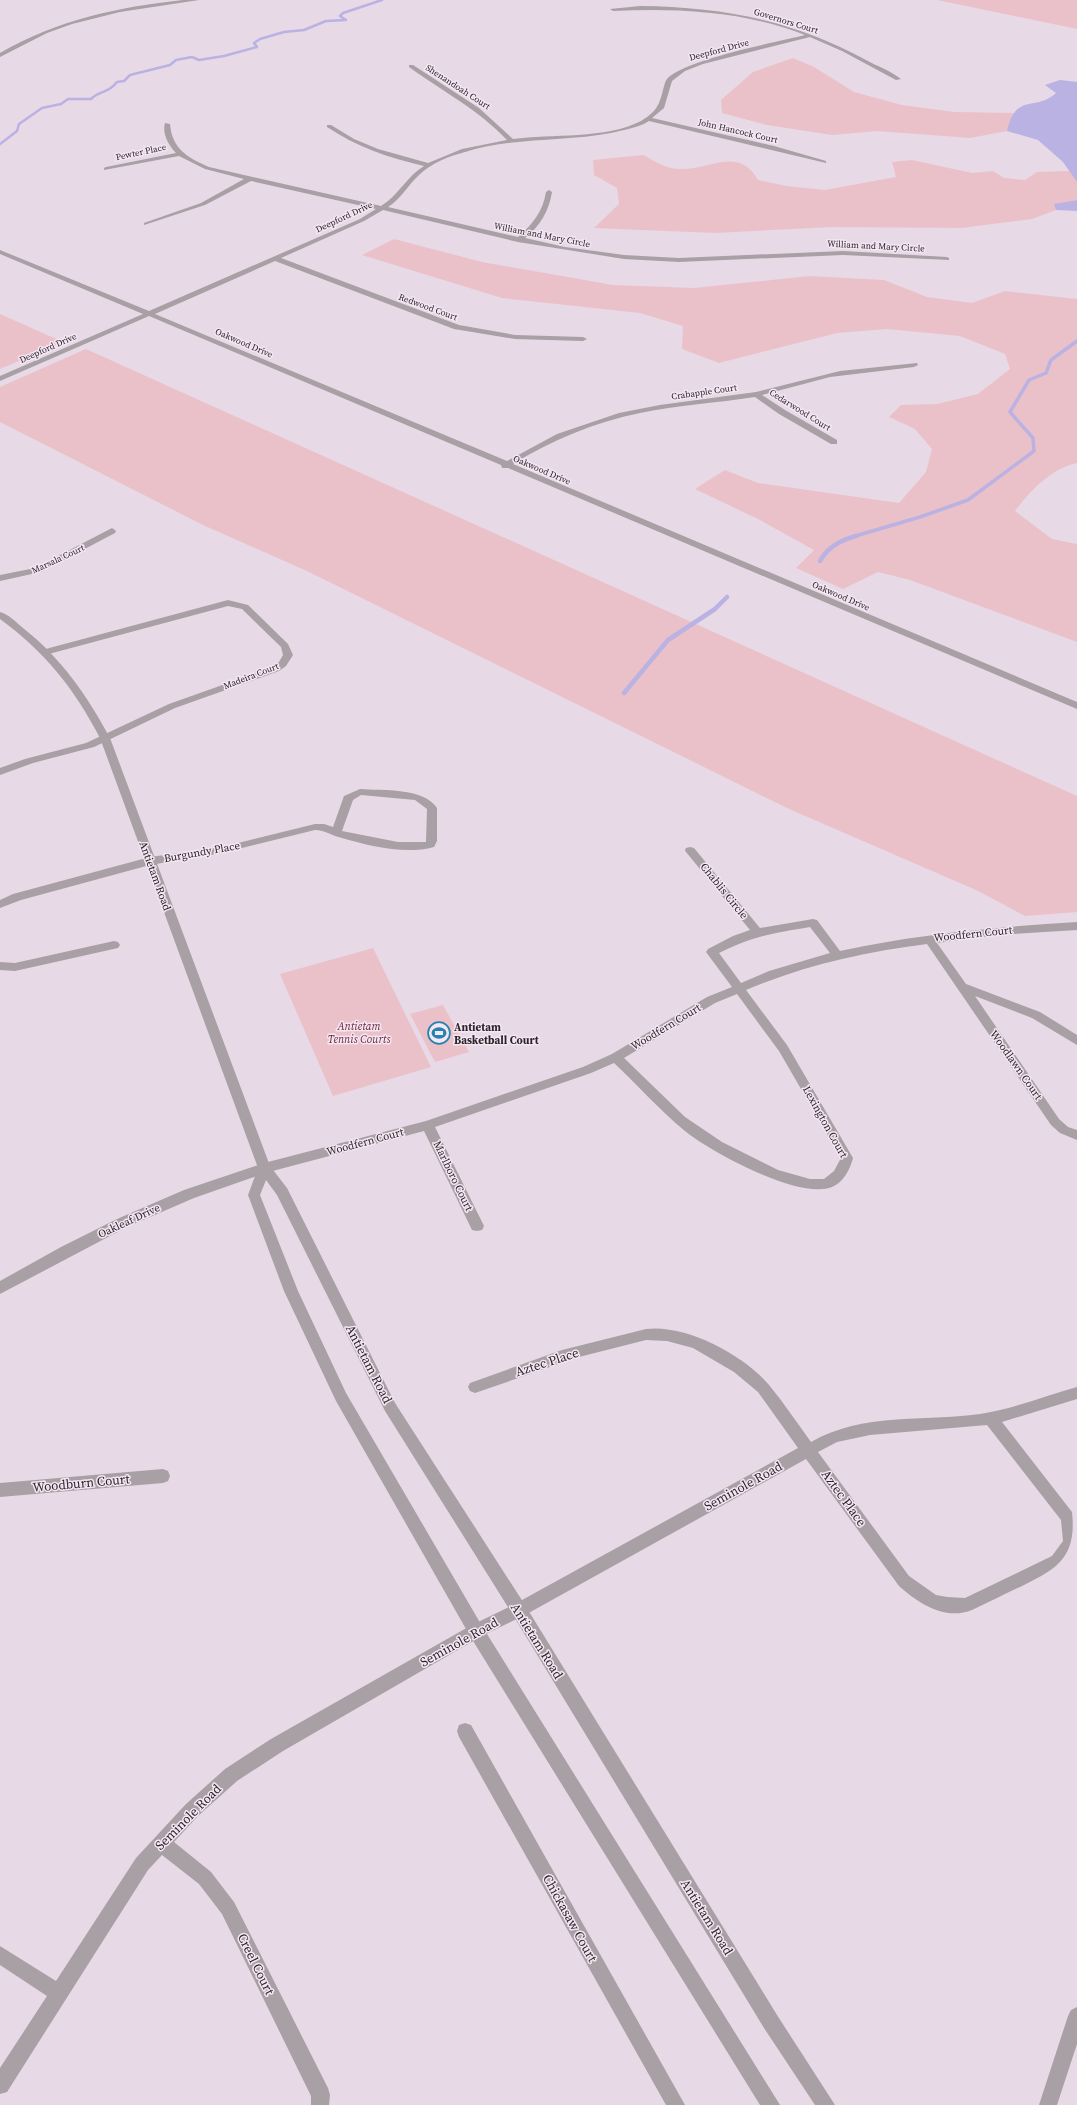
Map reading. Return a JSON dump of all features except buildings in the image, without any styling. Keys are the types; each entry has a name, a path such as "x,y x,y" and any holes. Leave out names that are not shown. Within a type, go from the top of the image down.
{"street":[{"path":"0,55 35,37 86,19 148,6 196,0"},
{"name":"Governors Court","path":"613,9 665,8 714,12 765,21 811,35 837,46 898,80"},
{"name":"Deepford Drive","path":"0,379 362,220 396,198 414,176 428,165 464,150 512,141 603,134 626,128 648,119 661,108 669,80 683,70 701,63 811,35"},
{"name":"Shenandoah Court","path":"411,66 480,111 512,141"},
{"name":"John Hancock Court","path":"648,119 774,148 824,162"},
{"name":"William and Mary Circle","path":"167,124 169,141 179,154 203,167 249,179 518,240 597,254 651,259 713,260 843,253 947,258"},
{"path":"329,126 349,139 371,149 428,165"},
{"name":"Pewter Place","path":"106,169 179,154"},
{"path":"146,224 188,211 249,179"},
{"path":"518,240 538,223 545,212 549,192"},
{"name":"Oakwood Drive","path":"0,252 1077,706"},
{"name":"Redwood Court","path":"275,258 457,327 478,332 515,337 583,339"},
{"name":"Crabapple Court","path":"505,466 542,443 563,434 614,417 660,407 756,394 829,376 862,370 914,365"},
{"name":"Cedarwood Court","path":"756,394 782,412 834,442"},
{"name":"Marsala Court","path":"0,578 38,570 112,531"},
{"name":"Madeira Court","path":"0,772 29,761 68,752 105,738 172,706 276,669 286,660 287,649 244,607 228,603 45,652"},
{"name":"Antietam Road","path":"0,615 45,652 69,678 85,701 105,738 264,1168 282,1192 390,1407 519,1610 740,1970 765,2015 794,2060 826,2105"},
{"name":"Burgundy Place","path":"0,904 16,897 150,861 222,850 315,827 324,827 336,833 347,837 424,848 430,845 432,841 432,808 424,800 417,797 360,792 348,798 336,833"},
{"name":"Chablis Circle","path":"690,850 757,932"},
{"name":"Chablis Circle","path":"738,988 712,952 737,939 757,932 813,924 837,955"},
{"name":"Woodfern Court","path":"264,1168 428,1125 548,1085 616,1057 682,1016 738,988 798,966 837,955 929,939 997,931 1077,926"},
{"name":"Woodlawn Court","path":"929,939 1056,1122 1064,1130 1077,1135"},
{"path":"0,966 15,967 114,945"},
{"path":"962,987 1036,1015 1077,1041"},
{"name":"Lexington Court","path":"616,1057 690,1128 715,1144 749,1162 798,1181 824,1184 836,1178 844,1169 847,1158 783,1048 738,988"},
{"name":"Marlboro Court","path":"428,1125 477,1226"},
{"path":"264,1168 254,1196 291,1291 341,1397 476,1631 771,2105"},
{"name":"Oakleaf Drive","path":"0,1288 66,1251 122,1223 189,1194 264,1168"},
{"name":"Aztec Place","path":"475,1387 556,1358 650,1334 676,1337 701,1345 724,1356 745,1370 763,1388 904,1581 920,1596 935,1603 949,1606 966,1604 1057,1561 1066,1552 1071,1541 1071,1527 1067,1516 990,1418"},
{"name":"Seminole Road","path":"0,2085 142,1864 192,1810 231,1775 277,1745 476,1631 519,1610 834,1436 854,1430 880,1426 972,1421 990,1418 1077,1393"},
{"name":"Woodburn Court","path":"0,1490 163,1476"},
{"name":"Chickasaw Court","path":"465,1731 676,2105"},
{"name":"Creel Court","path":"160,1844 178,1855 205,1878 228,1908 321,2095 320,2105"},
{"path":"0,1955 59,1993"},
{"path":"1048,2105 1077,2016"}],"green space":[{"path":"937,0 1077,0 1077,29"},
{"path":"793,58 814,67 854,92 902,105 954,112 1014,113 1007,131 970,138 877,131 832,135 767,125 722,113 721,100 753,72"},
{"path":"643,155 675,169 691,169 722,162 732,162 741,164 750,170 758,180 786,186 825,190 896,177 892,162 912,160 972,173 993,171 1004,178 1025,180 1037,172 1070,171 1077,182 1077,200 1055,204 1056,210 1032,219 961,228 832,227 715,233 594,228 619,204 617,188 594,175 593,160"},
{"path":"394,239 482,262 613,285 694,288 810,276 884,280 927,297 972,303 1005,291 1077,299 1077,463 1059,470 1042,481 1015,511 1052,539 1077,544 1077,642 910,580 878,572 843,589 796,568 814,550 758,519 695,489 725,470 758,483 899,503 926,472 932,449 915,429 889,417 901,405 937,404 978,394 1010,369 1005,354 960,336 887,329 837,333 719,363 682,349 683,326 640,313 502,298 362,255"},
{"path":"0,314 63,342 0,369"},
{"path":"86,349 1077,796 1077,912 1025,916 976,890 789,809 309,572 203,525 0,422 0,387"},
{"name":"Antietam Tennis Courts","path":"373,948 431,1067 333,1096 280,974"},
{"name":"Antietam Basketball Court","path":"443,1005 469,1052 435,1062 410,1014"}],"shaded area":[{"path":"1060,80 1077,82 1077,182 1063,162 1038,140 1007,131 1011,119 1016,111 1027,104 1041,101 1056,93 1045,85"},
{"path":"1077,200 1077,211 1056,210 1054,204"}],"waterway":[{"path":"0,144 17,131 19,124 42,108 61,104 68,99 91,99 114,86 117,82 124,81 130,75 170,65 176,60 192,57 199,60 224,56 257,47 254,43 260,39 284,32 304,30 326,21 346,20 340,16 343,13 382,0"},
{"path":"852,537 920,517 968,500 1034,451 1033,438 1010,412 1029,380 1046,373 1051,360 1077,341"},
{"path":"820,561 826,552 835,545 856,536"},
{"path":"624,693 668,640 715,609 727,597"}],"place":[{"name":"Antietam Basketball Court","path":"439,1033"}]}
